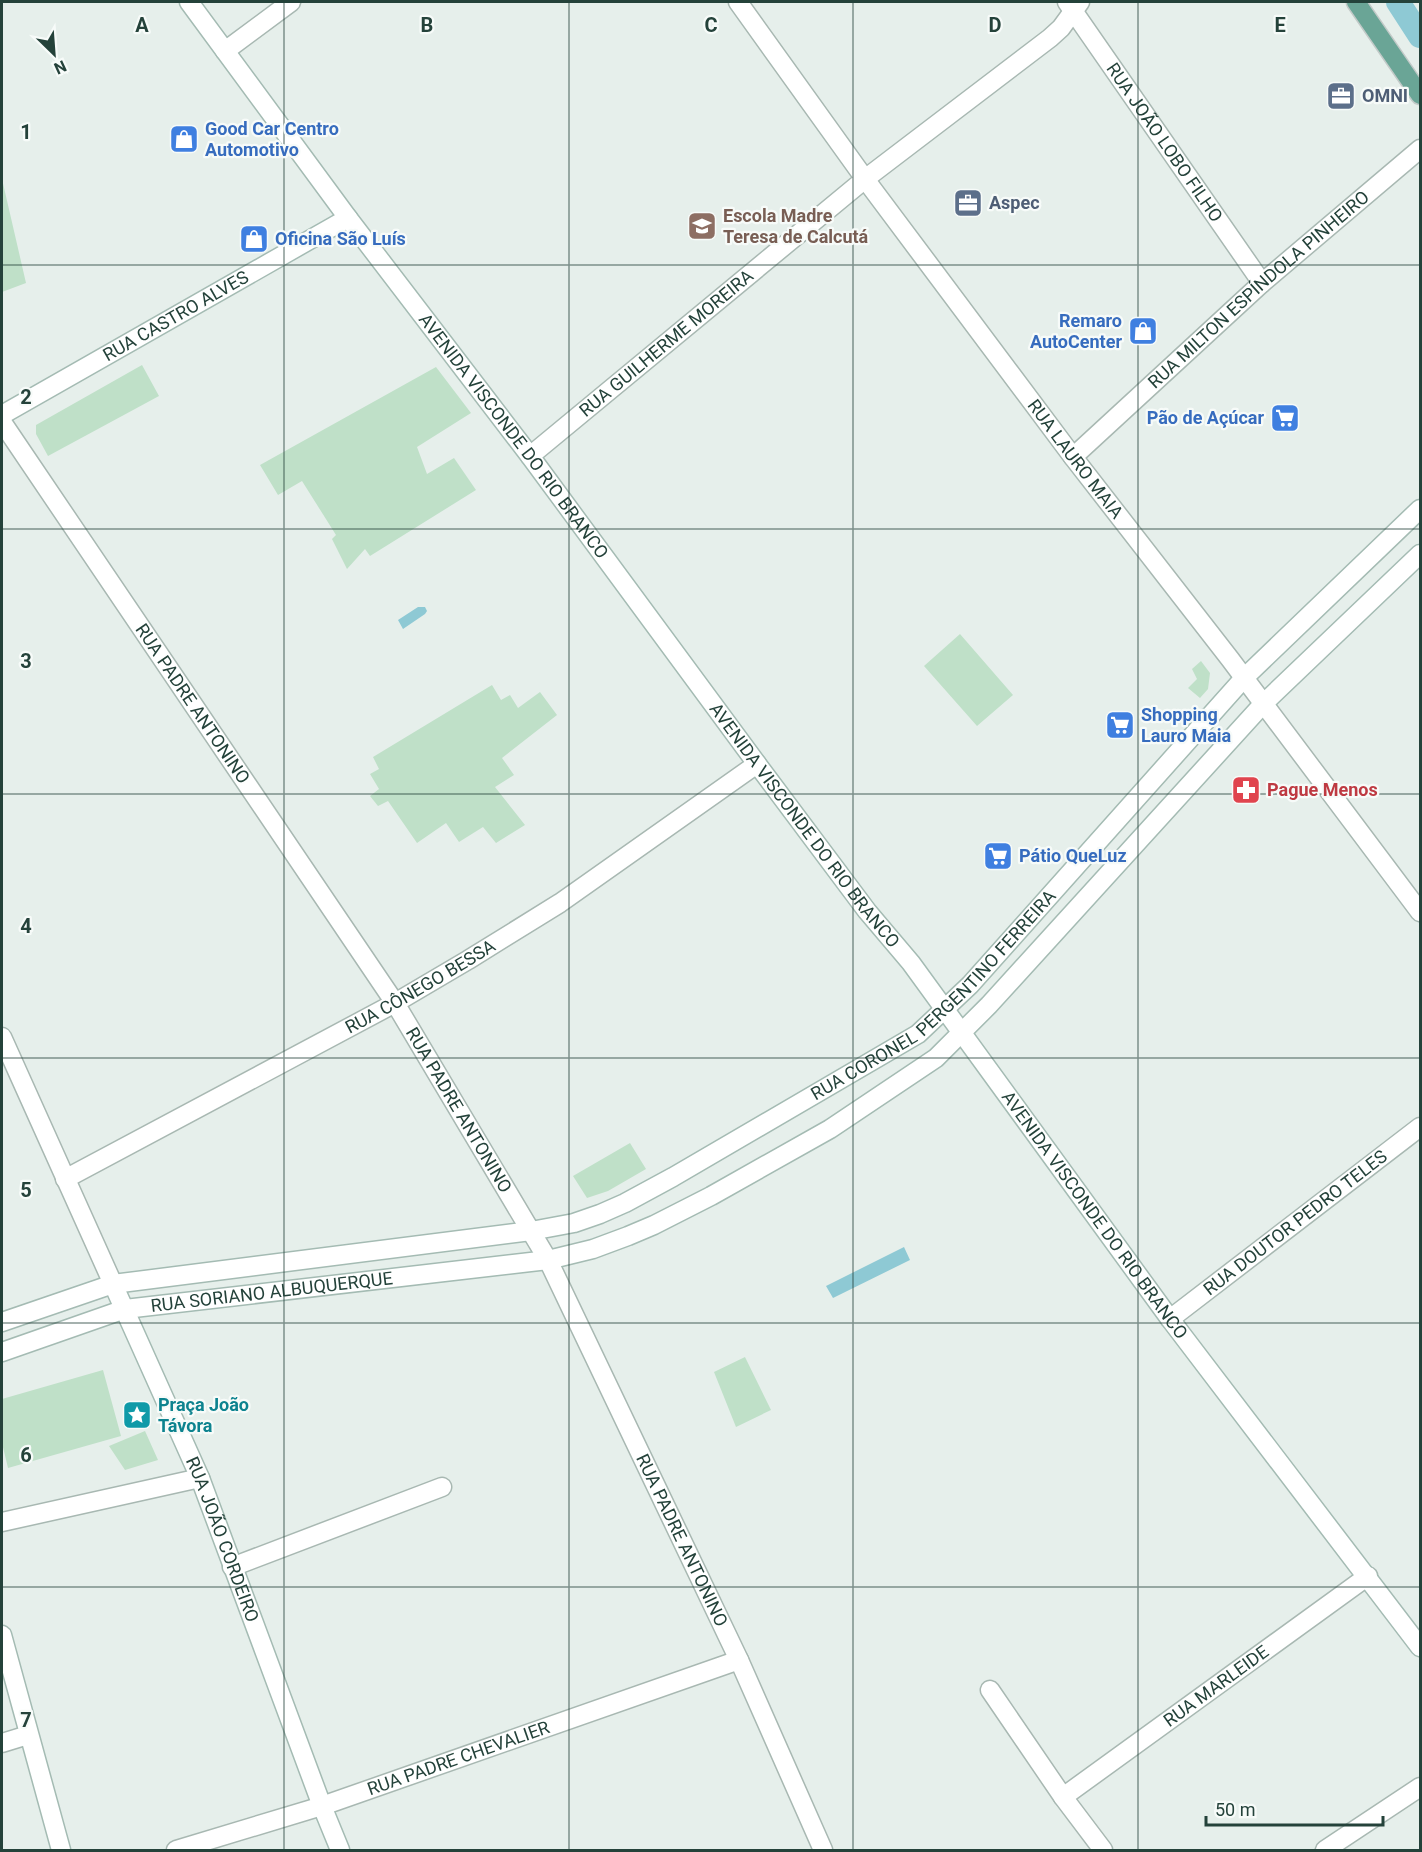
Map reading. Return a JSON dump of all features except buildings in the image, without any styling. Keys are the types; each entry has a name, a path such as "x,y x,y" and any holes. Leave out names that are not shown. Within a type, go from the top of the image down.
{"main road":[{"path":"1356,2 1420,95"}],"street":[{"name":"AVENIDA VISCONDE DO RIO BRANCO","path":"189,2 348,218 530,456 867,911 912,963 1170,1319 1420,1647"},
{"path":"225,51 291,2"},
{"name":"RUA LAURO MAIA","path":"738,2 865,179 1420,912"},
{"name":"RUA GUILHERME MOREIRA","path":"530,456 865,179 1050,38 1060,28 1074,4"},
{"name":"RUA JOÃO LOBO FILHO","path":"1074,4 1262,283"},
{"name":"RUA MILTON ESPÍNDOLA PINHEIRO","path":"1073,456 1262,283 1420,149"},
{"name":"RUA CASTRO ALVES","path":"2,415 348,218"},
{"name":"RUA PADRE ANTONINO","path":"2,422 395,1003 548,1260 739,1660 823,1851"},
{"name":"RUA CORONEL PERGENTINO FERREIRA","path":"531,1231 574,1223 600,1214 654,1187 918,1034 970,985 1244,678 1420,509"},
{"name":"RUA CORONEL PERGENTINO FERREIRA","path":"548,1260 593,1249 654,1226 830,1129 936,1058 989,1005 1263,704 1420,554"},
{"name":"RUA CÔNEGO BESSA","path":"65,1179 395,1003 560,903 757,764"},
{"name":"RUA JOÃO CORDEIRO","path":"2,1036 200,1478 340,1851"},
{"name":"RUA DOUTOR PEDRO TELES","path":"1170,1319 1420,1127"},
{"name":"RUA SORIANO ALBUQUERQUE","path":"2,1322 113,1284 531,1231"},
{"name":"RUA SORIANO ALBUQUERQUE","path":"2,1352 125,1309 548,1260"},
{"path":"2,1522 200,1478"},
{"path":"232,1567 442,1487"},
{"name":"RUA MARLEIDE","path":"1063,1797 1368,1576"},
{"path":"2,1635 61,1851"},
{"name":"RUA PADRE CHEVALIER","path":"176,1851 322,1806 739,1660"},
{"path":"990,1690 1102,1851"},
{"path":"2,1743 28,1735"},
{"path":"1325,1851 1420,1787"}],"green space":[{"path":"2,179 26,283 2,292"},
{"path":"142,365 159,396 48,456 36,434 36,425"},
{"path":"436,367 471,413 417,447 427,474 454,458 476,490 370,556 365,549 347,569 332,539 336,535 302,481 278,495 260,465"},
{"path":"960,634 1013,695 977,726 924,666"},
{"path":"1201,661 1210,673 1208,689 1200,698 1188,688 1197,679 1192,669"},
{"path":"492,685 501,700 510,695 518,708 540,692 557,715 502,758 514,775 495,787 525,825 496,843 483,827 459,842 446,823 417,843 388,801 378,806 370,796 379,789 370,774 379,769 373,757"},
{"path":"630,1143 646,1169 608,1191 587,1198 573,1176"},
{"path":"745,1357 771,1410 736,1427 714,1372"},
{"path":"103,1370 121,1436 8,1468 2,1443 2,1399"},
{"path":"145,1431 158,1460 125,1470 109,1446"}],"water":[{"path":"418,607 425,607 427,611 403,629 398,620"},
{"path":"904,1247 910,1260 833,1298 826,1286"}],"waterway":[{"path":"1398,2 1420,36"}],"place":[{"name":"OMNI","path":"1341,96"},
{"name":"Good Car Centro Automotivo","path":"184,139"},
{"name":"Aspec","path":"968,203"},
{"name":"Escola Madre Teresa de Calcutá","path":"702,226"},
{"name":"Oficina São Luís","path":"254,239"},
{"name":"Remaro AutoCenter","path":"1143,331"},
{"name":"Pão de Açúcar","path":"1285,418"},
{"name":"Shopping Lauro Maia","path":"1120,725"},
{"name":"Pague Menos","path":"1246,790"},
{"name":"Pátio QueLuz","path":"998,856"},
{"name":"Praça João Távora","path":"137,1415"}]}
